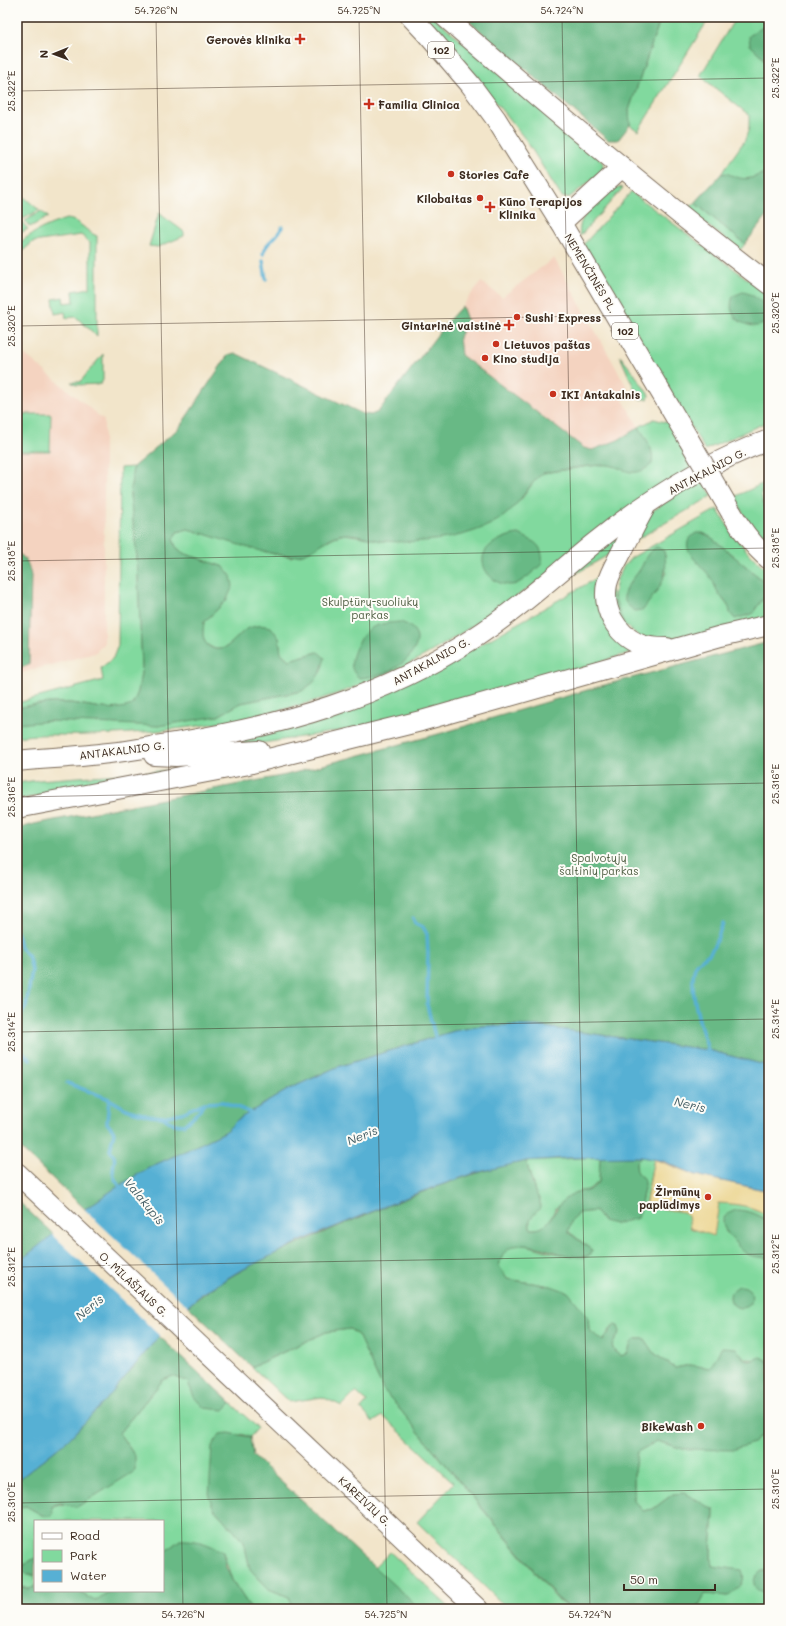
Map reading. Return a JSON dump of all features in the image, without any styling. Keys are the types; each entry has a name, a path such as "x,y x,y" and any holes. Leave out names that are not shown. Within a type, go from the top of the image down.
{"main road":[{"name":"NEMENČINĖS PL.","path":"411,17 460,73 496,119 561,223 731,512 749,539 769,558"},
{"name":"102","path":"445,17 541,101 622,168 769,284"},
{"path":"561,223 622,168"},
{"name":"ANTAKALNIO G.","path":"17,761 109,753 254,728 305,714 387,686 423,668 475,637 502,618 595,543 687,479 711,466 769,440"},
{"path":"645,507 611,572 607,585 608,608 617,629 626,637 645,646 677,649"},
{"path":"17,808 244,765 421,721 721,636 769,625"},
{"path":"109,753 176,756 256,751 329,743"},
{"name":"O. MILAŠIAUS G.","path":"17,1173 251,1394"},
{"name":"KAREIVIŲ G.","path":"251,1394 478,1609"}],"shaded area":[{"path":"554,258 632,396 623,400 639,427 618,440 592,450 584,448 461,355 459,337 467,320 462,306 481,282 502,297"},
{"path":"17,348 104,420 104,644 95,653 17,674"}],"green space":[{"path":"423,17 434,17 603,162 603,171 570,197 565,198 561,196 526,140 447,43"},
{"path":"464,17 659,17 659,23 629,110 630,125 618,140 608,140"},
{"path":"659,17 710,17 638,131 630,125 629,110 659,23"},
{"path":"736,17 769,17 766,25 763,59 769,63 769,173 743,180 727,174 721,174 745,140 749,128 749,115 700,76"},
{"path":"769,18 769,63 750,45 749,36 766,25"},
{"path":"726,173 746,179 769,173 769,213 745,244 695,203 721,174"},
{"path":"614,188 623,188 580,236 580,228 585,215"},
{"path":"17,191 39,210 23,219 17,213"},
{"path":"631,192 769,295 769,421 705,450 583,245","holes":["762,303 767,315 739,321 731,308"]},
{"path":"695,203 745,244 740,250 687,210"},
{"path":"41,211 48,217 30,227 25,221"},
{"path":"159,213 184,232 184,236 158,247 149,246"},
{"path":"17,217 28,229 20,233 17,230"},
{"path":"66,219 79,223 89,232 97,236 97,336 76,317 66,318 65,312 55,314 53,299 63,297 64,303 74,302 73,291 90,288 90,243 81,235 33,242 17,256 17,245 28,236 40,229"},
{"path":"743,292 752,295 764,305 768,314 765,323 757,326 748,325 737,319 733,314 731,302 733,296"},
{"path":"462,306 467,320 459,337 461,355 584,448 592,450 618,440 639,427 651,449 653,459 652,464 638,472 626,471 609,465 602,465 543,473 515,506 504,516 477,530 446,538 413,542 397,542 382,541 346,534 334,537 305,553 289,556 261,551 188,529 177,532 173,539 176,547 183,553 224,567 231,576 233,586 226,601 204,622 203,636 207,645 216,649 221,649 230,644 247,629 259,626 271,627 279,638 281,653 289,660 318,652 325,658 321,671 314,682 302,691 241,703 218,716 158,726 50,721 17,724 17,708 30,705 70,703 101,708 116,708 132,705 138,692 142,667 137,557 130,495 133,467 179,428 228,355 235,353 363,414 371,415 378,412 448,321"},
{"path":"103,354 103,380 101,384 76,385 71,382 80,382"},
{"path":"620,356 649,395 648,399 639,399"},
{"path":"17,414 51,414 50,451 17,451"},
{"name":"Skulptūrų-suoliukų parkas","path":"654,419 669,423 694,466 545,577 458,635 409,664 356,687 315,701 231,721 178,729 142,732 88,735 35,735 17,737 17,724 20,722 218,716 241,703 302,691 318,652 289,660 281,653 279,638 232,643 224,649 215,649 206,644 202,636 204,622 226,601 224,567 183,553 176,547 173,539 177,532 188,529 274,554 291,557 334,537 345,534 381,540 520,501 535,480 543,473 604,464 612,466 651,449 639,427"},
{"path":"133,467 130,495 137,557 142,667 138,692 132,706 109,709 70,703 57,703 37,704 17,708 17,703 103,680 101,668 113,658 118,645 120,468"},
{"path":"702,478 712,496 634,541 651,512"},
{"path":"764,483 761,494 765,510 769,518 769,547 750,523 734,497"},
{"path":"717,509 740,543 753,558 769,571 769,620 669,642 642,639 622,622 614,595 617,579 623,567 631,558","holes":["703,533 712,538 767,584 730,608 718,591 714,582","665,555 666,574 625,590 640,570"]},
{"path":"625,529 615,551 551,588"},
{"path":"696,533 703,533 712,538 767,584 768,592 752,614 735,619 730,613 729,607 720,595 713,581 692,556 689,550 688,544 690,538"},
{"path":"519,534 537,544 541,552 542,564 518,583 512,585 503,584 493,579 486,571 483,561 484,555 486,550 497,541"},
{"path":"657,547 664,551 664,576 658,589 643,610 635,611 628,606 625,601 625,591 639,571 650,551"},
{"path":"17,553 25,559 31,576 29,665 17,669"},
{"path":"604,574 635,651 550,678 352,729 263,743 190,748 478,646"},
{"path":"400,622 414,630 417,636 415,648 411,654 400,665 390,671 375,676 359,678 353,671 352,658 356,647 363,636 370,629 377,626"},
{"name":"Spalvotųjų šaltinių parkas","path":"769,642 769,961 767,963 769,986 769,1066 708,1050 537,1026 482,1026 454,1031 337,1067 289,1089 237,1120 225,1132 152,1166 117,1187 85,1209 17,1145 17,829 34,824 286,775 442,733 601,686"},
{"path":"185,769 17,800 17,783"},
{"path":"600,1157 599,1182 588,1190 576,1192 555,1209 545,1226 538,1229 531,1229 531,1218 540,1200 535,1192 526,1161"},
{"path":"600,1157 641,1157 636,1163 637,1173 644,1179 645,1183 638,1218 615,1224 603,1221 595,1211 578,1213 571,1222 568,1232 592,1250 591,1255 579,1257 538,1247 525,1245 514,1246 505,1253 499,1266 507,1279 551,1286 568,1292 588,1317 589,1330 603,1341 614,1325 618,1326 620,1332 612,1345 614,1351 621,1356 628,1353 631,1343 635,1339 645,1339 655,1354 675,1368 690,1365 710,1368 722,1347 736,1348 744,1359 750,1361 760,1357 767,1360 769,1366 769,1429 753,1443 732,1450 683,1449 657,1441 637,1452 634,1471 634,1501 643,1511 653,1509 673,1494 684,1493 714,1510 711,1552 712,1566 742,1570 743,1579 741,1585 736,1591 729,1596 705,1594 697,1609 572,1609 557,1598 383,1389 358,1335 350,1329 326,1332 252,1367 188,1306 206,1292 246,1268 309,1239 437,1186 481,1172 526,1161 535,1192 540,1200 540,1208 530,1220 531,1229 537,1229 547,1224 560,1204 572,1194 578,1191 589,1190 599,1182"},
{"path":"641,1157 654,1159 645,1205 685,1212 688,1216 718,1203 730,1202 758,1210 769,1217 769,1224 760,1216 725,1231 747,1254 769,1258 769,1366 767,1360 744,1359 736,1348 710,1368 690,1365 675,1368 655,1354 645,1339 635,1339 631,1343 628,1353 621,1356 614,1351 612,1345 620,1332 613,1325 603,1341 589,1330 588,1317 551,1286 507,1279 499,1266 503,1255 514,1245 529,1246 555,1253 586,1257 592,1250 568,1231 571,1222 578,1213 595,1211 603,1221 638,1218 645,1183 644,1179 637,1174 636,1163"},
{"path":"17,1200 54,1235 17,1263"},
{"path":"737,1210 746,1211 762,1217 769,1223 769,1258 747,1254 729,1236 724,1227 724,1219 730,1213"},
{"path":"737,1286 745,1286 752,1293 752,1301 745,1308 737,1308 730,1301 730,1293"},
{"path":"350,1329 358,1335 383,1389 556,1598 572,1609 508,1609 417,1522 454,1483 383,1416 373,1422 361,1409 367,1402 356,1392 342,1406 322,1397 289,1402 252,1367 326,1332"},
{"path":"159,1336 231,1403 224,1410 204,1408 194,1397 188,1382 173,1376 163,1380 119,1433 135,1456 135,1471 77,1507 60,1503 52,1506 53,1513 49,1517 42,1515 26,1506 17,1508 17,1481 68,1440 106,1400"},
{"path":"173,1376 188,1382 190,1387 224,1410 231,1403 258,1428 250,1437 241,1434 214,1509 244,1542 250,1569 269,1589 289,1597 294,1609 251,1609 232,1580 223,1552 180,1540 164,1552 164,1520 34,1520 34,1559 24,1565 27,1575 34,1575 34,1587 30,1589 17,1586 17,1553 20,1551 17,1542 17,1508 26,1506 42,1515 54,1506 62,1504 77,1507 135,1456 119,1433 163,1380"},
{"path":"769,1429 769,1571 762,1571 769,1592 769,1609 697,1609 705,1594 729,1596 726,1568 712,1567 711,1553 714,1510 673,1494 653,1509 643,1511 634,1501 634,1471 637,1452 657,1441 683,1449 753,1443"},
{"path":"229,1433 250,1437 253,1456 420,1609 294,1609 289,1597 269,1589 250,1569 244,1542 214,1509 209,1497 212,1446 220,1434"},
{"path":"180,1540 191,1540 202,1543 223,1552 226,1567 232,1580 251,1609 17,1609 17,1586 30,1589 34,1587 34,1592 79,1592 95,1601 108,1592 164,1592 164,1552"},
{"path":"390,1552 451,1609 420,1609 374,1568"},
{"path":"34,1559 34,1575 27,1575 22,1571 24,1565"},
{"path":"762,1571 769,1571 768,1592 758,1590 754,1585 755,1578"},
{"path":"79,1592 109,1592 95,1602"}],"sand":[{"name":"Žirmūnų paplūdimys","path":"654,1159 693,1174 769,1191 769,1217 752,1208 719,1203 714,1236 690,1228 688,1216 684,1212 645,1206"}],"water":[{"name":"Neris","path":"482,1026 537,1026 708,1050 769,1066 769,1191 708,1178 693,1174 663,1161 641,1157 567,1158 526,1161 475,1173 415,1194 303,1240 236,1273 202,1294 159,1336 106,1400 68,1440 17,1481 17,1263 85,1209 117,1187 152,1166 225,1132 237,1120 289,1089 337,1067 454,1031"}],"pier":[{"path":"83,1208 189,1308 161,1337 52,1234"}],"waterway":[{"path":"263,254 266,247 282,227"},
{"path":"263,261 266,279"},
{"path":"413,918 415,923 423,927 427,934 427,1005 436,1040"},
{"path":"707,1055 708,1050 696,1007 693,982 694,972 697,964 711,951 723,923"},
{"name":"Valakupis","path":"17,933 20,947 28,955 32,970 26,1007 18,1018 17,1031"},
{"name":"Valakupis","path":"17,1041 18,1048 30,1059"},
{"name":"Valakupis","path":"67,1083 109,1099 128,1110 150,1116 163,1117 182,1113 204,1103 223,1102 252,1113"},
{"name":"Valakupis","path":"109,1099 107,1123 114,1132 110,1150 114,1156 114,1176 121,1188"},
{"name":"Valakupis","path":"163,1117 178,1125 184,1125 204,1104"}],"place":[{"name":"Gerovės klinika","path":"300,39"},
{"name":"Familia Clinica","path":"369,104"},
{"name":"Stories Cafe","path":"451,174"},
{"name":"Kilobaitas","path":"480,198"},
{"name":"Kūno Terapijos Klinika","path":"490,207"},
{"name":"Sushi Express","path":"517,317"},
{"name":"Gintarinė vaistinė","path":"509,325"},
{"name":"Lietuvos paštas","path":"496,344"},
{"name":"Kino studija","path":"485,358"},
{"name":"IKI Antakalnis","path":"553,394"},
{"name":"Žirmūnų paplūdimys","path":"708,1197"},
{"name":"BikeWash","path":"701,1426"}]}
